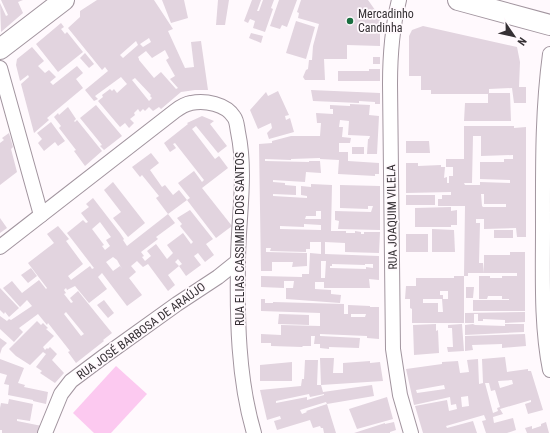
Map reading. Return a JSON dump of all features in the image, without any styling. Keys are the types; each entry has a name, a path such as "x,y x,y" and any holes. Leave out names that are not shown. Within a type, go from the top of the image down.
{"main road":[{"path":"0,49 64,0"},
{"path":"458,0 550,25"}],"street":[{"name":"RUA JOAQUIM VILELA","path":"399,0 390,47 393,349 400,395 411,433"},
{"path":"550,54 546,84 544,122 543,200 546,348 550,370"},
{"path":"0,68 41,215"},
{"name":"RUA ELIAS CASSIMIRO DOS SANTOS","path":"0,247 175,111 190,103 204,102 215,104 227,110 235,118 241,147 243,172 238,261 240,349 249,416 254,433"},
{"name":"RUA JOSÉ BARBOSA DE ARAÚJO","path":"45,433 61,394 70,381 177,304 218,277 238,261"}],"shaded area":[{"path":"116,366 147,394 111,433 94,433 73,413"}],"building":[{"path":"1,0 23,0 18,2 23,13 1,32 0,3 6,16 8,15"},
{"path":"97,0 154,0 173,29 168,31 185,68 194,67 191,42 201,41 208,90 181,92 161,109 159,107 153,111 149,107 145,111 143,109 140,112 138,109 134,113 135,115 130,119 134,123 129,128 125,123 120,127 98,101 103,97 102,95 110,89 112,91 114,89 117,93 127,84 121,77 95,96 98,99 94,101 85,90 108,71 105,67 102,70 68,28 80,17 80,11","holes":["149,38 151,42 143,47 140,44","136,41 138,45 123,58 120,55","165,50 169,58 166,60 175,76 170,79 178,88 176,89 161,72 154,78 138,57 146,51 152,58","135,78 151,95 150,96 152,98 149,101 132,80"]},
{"path":"162,0 184,0 188,18 171,23"},
{"path":"218,0 229,0 225,25 216,25"},
{"path":"252,0 261,0 257,11 259,11 263,0 274,0 271,8 273,9 265,32 253,28 255,21 250,19 248,23 244,21"},
{"path":"279,0 297,0 287,27 282,25 280,29 270,26"},
{"name":"Mercadinho Candinha","path":"301,0 368,0 380,17 380,46 347,45 347,59 324,59 325,80 305,80 303,77 308,69 309,60 312,60 313,46 319,24 298,18 299,13 297,12"},
{"path":"296,21 315,27 306,59 286,53"},
{"path":"61,23 64,27 61,29 65,34 67,32 83,52 58,72 36,44"},
{"path":"423,26 517,47 520,62 519,87 526,87 526,103 514,103 512,88 489,89 489,93 510,93 511,121 464,121 465,103 488,103 488,94 431,94 431,90 421,90 421,76 409,76 409,36 412,30"},
{"path":"251,33 263,36 261,43 249,38"},
{"path":"32,47 44,61 38,66 45,73 49,70 56,77 50,82 53,85 77,66 83,73 76,79 83,88 47,118 49,120 34,133 21,84 29,77 28,75 20,81 16,65 17,59"},
{"path":"85,53 94,64 89,68 80,58"},
{"path":"373,57 380,57 380,64 373,64"},
{"path":"369,69 380,69 380,81 338,81 338,71 369,71"},
{"path":"311,90 380,93 380,104 375,104 375,102 359,101 359,103 313,101"},
{"path":"278,91 289,115 285,116 286,120 290,118 294,132 269,139 267,133 272,128 271,123 258,129 250,110 266,92 268,96"},
{"path":"350,104 370,105 369,115 379,116 377,154 367,154 368,139 370,136 348,135 349,121 340,120 339,127 343,127 342,137 351,138 350,143 339,143 339,152 348,152 348,161 379,163 379,174 375,174 375,176 338,174 339,160 320,158 291,160 265,159 265,161 320,161 321,173 306,172 305,182 273,180 273,182 296,186 296,195 273,194 273,196 307,198 307,196 301,195 301,186 311,187 311,184 332,185 331,231 346,231 346,233 355,233 355,231 361,232 361,234 364,234 364,232 380,232 379,253 345,252 345,243 325,242 325,254 379,256 379,280 369,279 370,288 324,288 324,282 315,282 315,289 331,290 331,294 341,295 340,303 286,299 286,288 293,288 294,281 284,281 284,288 261,287 261,276 302,277 302,274 309,274 310,253 321,254 321,242 310,242 310,249 306,249 306,252 270,251 271,248 266,248 266,252 307,253 307,266 292,267 293,262 272,262 272,271 261,271 259,144 272,143 272,141 291,136 320,136 321,123 317,123 316,113 333,114 333,109 330,109 330,105 350,106","holes":["316,211 321,211 321,219 305,219 306,216 316,216","304,224 321,225 321,230 280,229 280,226 304,227","321,261 326,261 325,278 321,278","332,264 373,264 373,268 366,267 366,269 330,268 330,266 332,266"]},
{"path":"96,105 122,136 104,150 100,146 102,145 80,118"},
{"path":"68,107 76,119 74,121 75,122 77,120 102,151 85,166 74,151 76,150 59,128 61,126 54,117 58,113 59,115"},
{"path":"202,116 214,121 210,124 227,146 218,153 196,126 192,129 215,159 219,156 228,168 202,188 232,226 216,238 187,200 190,198 178,183 194,171 202,182 204,180 175,143 173,144 176,148 170,152 164,143 188,124 187,123"},
{"path":"51,122 65,141 58,146 55,142 44,151 38,143 42,139 37,133"},
{"path":"464,126 526,127 526,237 517,237 516,228 484,229 484,219 476,219 476,223 480,223 479,263 483,263 484,273 468,273 468,276 464,276 465,206 438,206 438,199 442,199 442,195 451,195 451,192 406,193 406,163 418,163 418,166 441,165 441,167 445,167 444,178 447,177 447,183 449,183 449,176 453,176 453,167 446,167 446,159 464,159","holes":["473,136 481,136 481,156 513,155 513,159 504,159 504,162 480,162 480,179 510,180 510,183 480,182 480,185 465,185 464,183 472,183","481,194 484,194 484,204 506,204 506,207 483,207"]},
{"path":"9,133 13,147 11,149 17,172 0,185 0,143 4,140 2,138"},
{"path":"406,141 429,141 430,153 406,153"},
{"path":"352,147 364,147 364,154 352,154"},
{"path":"151,153 159,163 150,170 162,187 165,185 173,195 179,190 187,200 168,214 156,198 159,196 142,175 140,177 132,167"},
{"path":"113,182 145,223 128,237 113,218 121,212 104,190"},
{"path":"340,185 380,186 380,230 338,229 339,221 335,220 335,211 371,212 373,206 368,206 368,209 340,208"},
{"path":"406,195 435,195 435,205 406,205"},
{"path":"93,198 120,233 127,246 168,214 175,223 156,237 158,239 141,252 145,261 151,256 147,251 156,244 167,259 173,253 167,245 183,233 191,244 193,242 180,226 182,224 177,218 190,210 213,239 206,244 214,255 205,262 198,253 194,256 201,265 186,276 179,266 168,275 175,285 168,291 148,264 143,267 137,261 131,266 136,272 129,278 142,295 127,306 102,273 98,277 107,289 89,303 75,286 67,290 66,288 64,290 66,293 64,294 71,303 73,302 70,298 78,291 112,333 76,363 68,352 70,351 48,323 47,325 38,314 19,328 23,332 14,342 0,329 0,316 7,321 9,319 11,320 32,306 27,300 20,307 3,288 12,281 22,293 39,280 46,289 47,288 28,263 54,243 47,234 58,226 69,239 66,241 83,264 68,276 71,280 90,266 92,269 94,268 67,233 83,220 86,223 88,222 81,213 89,207 86,204","holes":["100,222 111,237 106,240 110,246 105,250 102,246 104,245 92,229","113,257 117,260 122,269 120,266 113,271 106,262","178,259 182,264 179,266 175,262","66,312 84,334 81,336 64,314"]},
{"path":"451,207 451,211 457,210 457,225 451,225 451,227 415,227 415,208"},
{"path":"0,218 7,228 0,233"},
{"path":"432,229 454,230 455,252 432,252"},
{"path":"494,230 513,230 513,238 494,238"},
{"path":"406,234 428,234 428,252 406,252"},
{"path":"510,252 525,252 525,311 473,311 473,300 509,300 502,299 502,296 488,296 487,299 479,299 479,276 502,278 502,276 517,276 517,273 484,273 484,255 510,255"},
{"path":"31,268 37,276 28,283 21,275"},
{"path":"454,276 464,276 464,323 412,323 410,299 405,299 406,286 416,286 416,278 454,278","holes":["440,291 448,291 448,299 443,299 443,295 440,295","423,299 442,299 443,312 438,312 438,303 423,303"]},
{"path":"466,287 474,287 473,298 466,298"},
{"path":"0,288 19,308 9,317 5,312 4,314 0,310"},
{"path":"261,299 265,299 265,303 344,304 344,314 348,314 348,305 379,307 379,339 367,338 367,336 320,334 320,336 360,338 359,348 320,348 320,344 314,344 315,336 311,336 311,346 271,346 271,343 261,343 261,334 281,335 281,325 320,326 320,313 261,311","holes":["351,314 366,314 365,317 351,317"]},
{"path":"104,300 114,313 108,318 97,305"},
{"path":"525,312 525,322 505,323 505,320 483,319 483,321 478,321 478,314 474,314 474,323 465,323 465,313"},
{"path":"279,314 309,315 309,325 278,324"},
{"path":"37,321 41,325 43,323 48,328 46,329 54,336 43,347 45,350 50,347 57,354 52,360 64,373 55,383 40,373 42,371 36,367 46,354 43,352 30,365 16,356 9,349"},
{"path":"436,324 436,331 438,330 439,353 414,355 413,325"},
{"path":"462,324 464,351 448,352 447,347 453,347 452,328 448,328 448,325"},
{"path":"505,324 524,324 524,332 465,335 465,325 505,326"},
{"path":"525,334 526,346 502,348 502,344 472,345 473,350 465,351 465,336"},
{"path":"0,338 7,343 2,348 0,354"},
{"path":"505,357 507,372 528,369 528,371 531,371 543,410 528,414 525,404 531,402 531,400 500,409 503,414 493,417 494,423 513,418 516,430 507,433 486,433 482,421 486,420 484,415 446,426 447,428 473,421 477,433 423,433 415,406 447,400 449,411 457,409 456,404 451,405 450,397 414,405 406,369 442,364 442,362 458,361 460,373 469,372 467,360 478,359 479,384 483,383 482,359","holes":["512,380 513,384 500,388 498,381","485,383 489,383 491,391 495,390 500,407 497,408 498,411 493,413","444,385 445,389 417,393 416,390","468,396 469,406 462,407 461,397"]},
{"path":"320,358 334,358 333,373 343,373 343,363 370,361 370,363 380,362 383,381 321,385"},
{"path":"0,359 24,368 18,383 25,385 24,387 48,392 46,404 8,395 9,385 4,384 7,375 0,373"},
{"path":"305,360 318,360 317,385 321,385 323,392 372,385 374,396 327,404 336,433 324,433 323,428 320,426 313,428 310,420 277,430 274,421 281,419 280,416 267,420 260,390 301,386 302,379 304,379","holes":["309,394 310,397 324,394 307,400 307,397 276,403 276,401","326,402 327,404 306,411 307,412 302,414 300,410"]},
{"path":"292,362 292,381 260,381 260,365"},
{"path":"387,397 393,419 357,429 349,409"},
{"path":"9,399 33,404 30,421 17,419 17,421 42,426 41,433 2,433 2,430 0,430 1,403 8,404"},
{"path":"394,422 396,430 390,433 354,433 385,423"},
{"path":"546,422 549,433 527,433 525,428 532,426 532,429 541,426 541,424"}],"place":[{"name":"Mercadinho Candinha","path":"350,21"}]}
